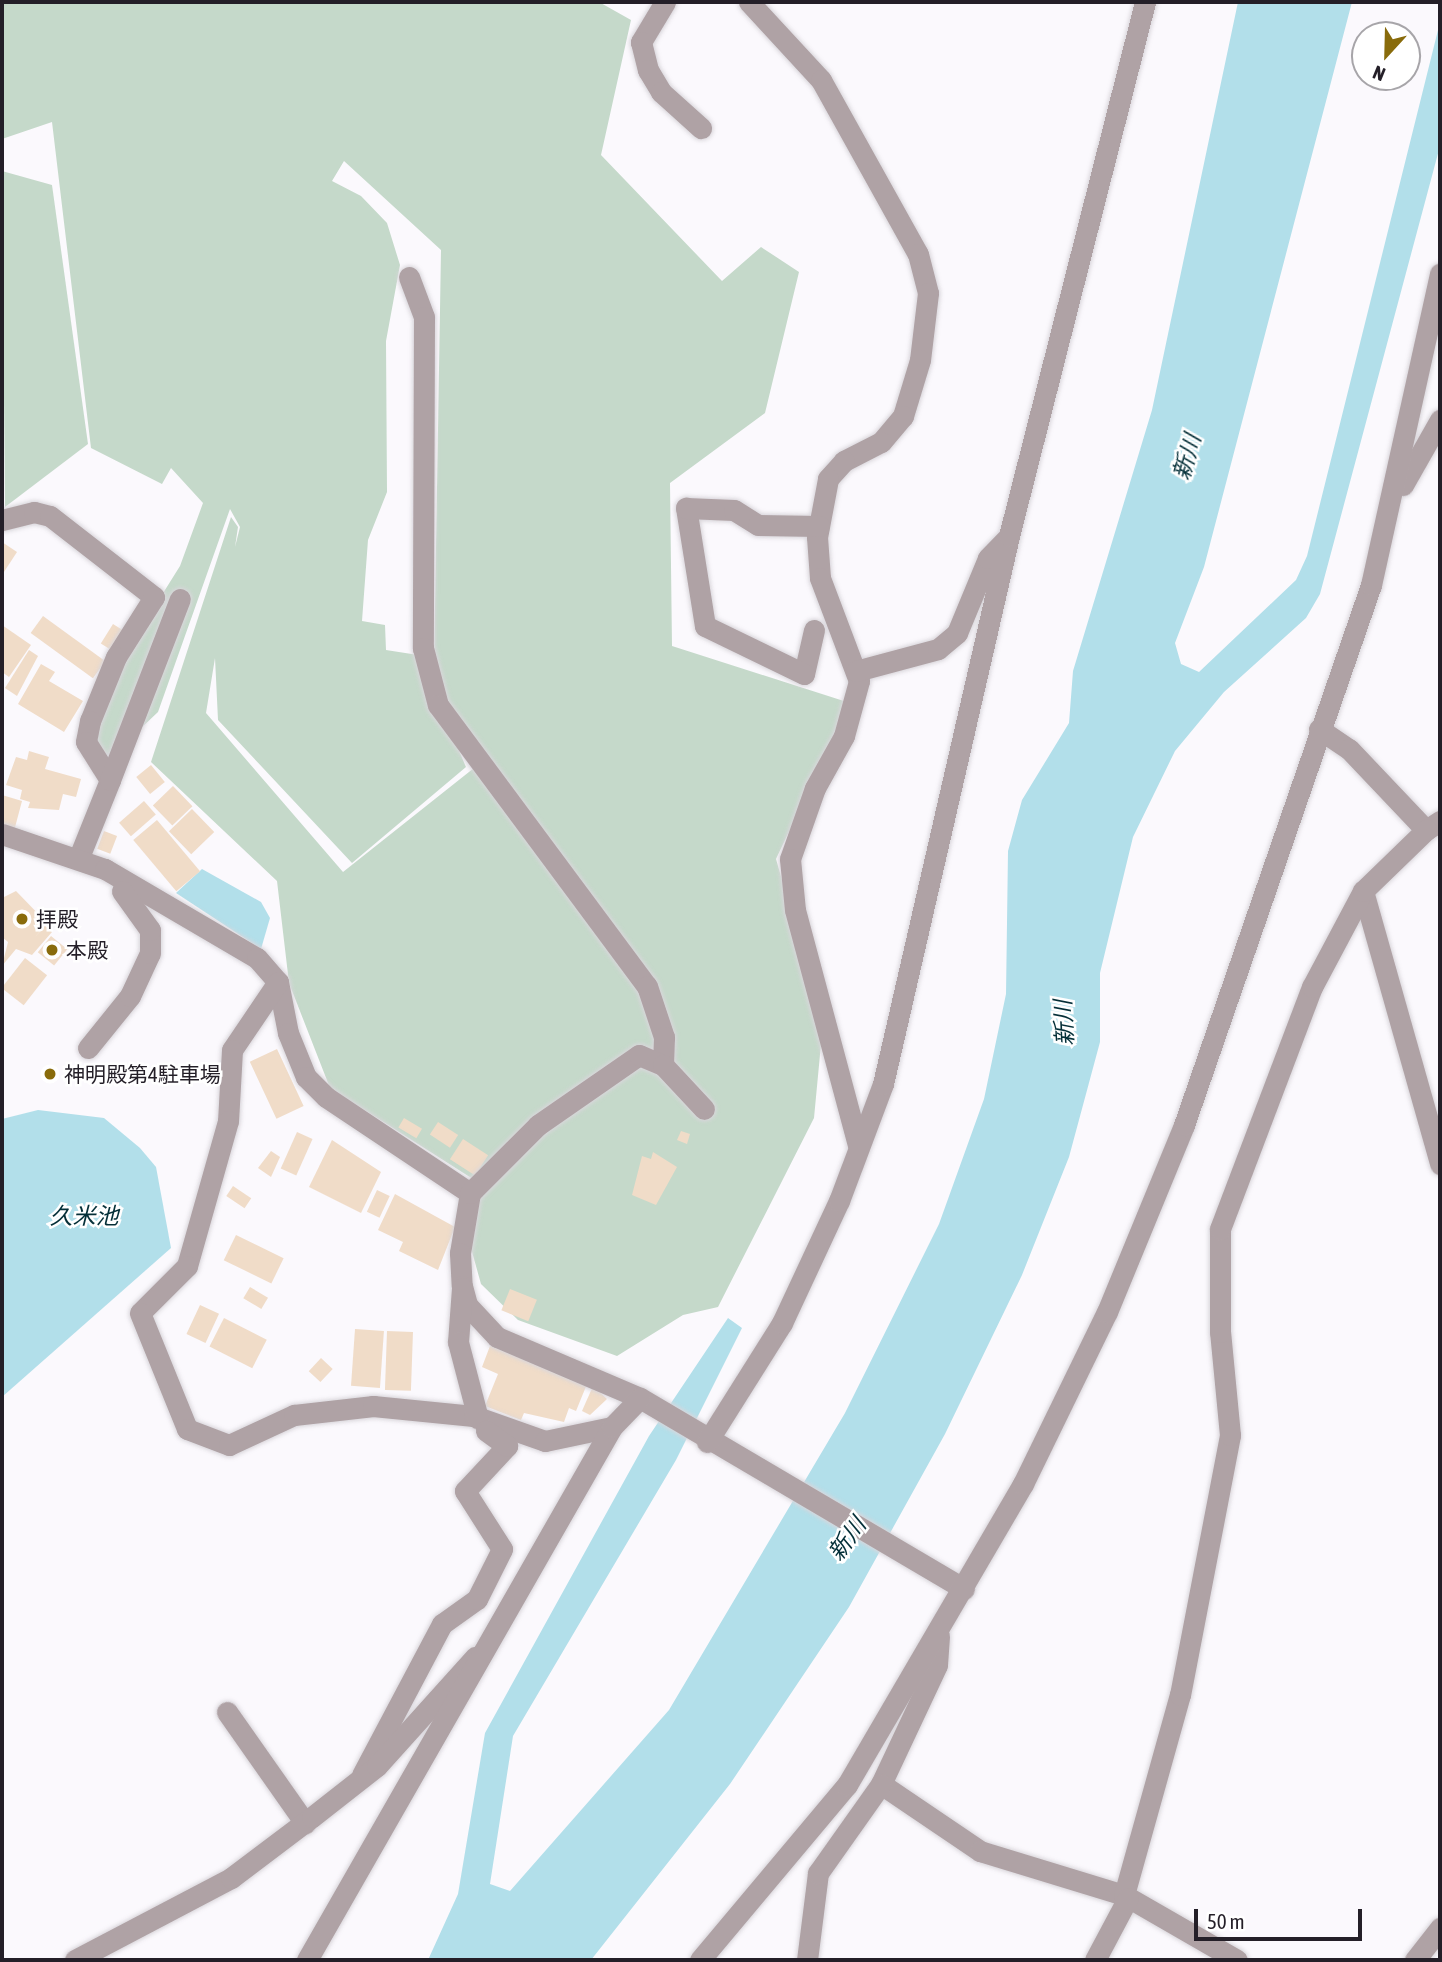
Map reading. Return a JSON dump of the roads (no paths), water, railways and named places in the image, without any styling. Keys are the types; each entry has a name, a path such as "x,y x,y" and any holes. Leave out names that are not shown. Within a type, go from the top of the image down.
{"street":[{"path":"665,2 641,42 648,70 662,92 701,128"},
{"path":"749,2 821,80 918,254 928,293 920,360 903,416 881,442 844,461 828,479 819,526 820,578 856,671 844,736 810,800 790,859 795,910 858,1145"},
{"path":"708,1442 782,1323 883,1084 1009,536 1145,2"},
{"path":"700,1960 847,1786 939,1630 956,1584 1023,1484 1149,1212 1319,729 1395,499 1440,274"},
{"path":"409,277 424,317 424,648 438,705 647,986 664,1037 663,1065"},
{"path":"1395,499 1440,420"},
{"path":"814,630 804,674 705,626 686,508 734,510 758,525 819,526"},
{"path":"2,520 34,512 50,516 154,597 116,657 90,721 86,743 110,780"},
{"path":"856,671 938,649 957,633 988,558 1009,536"},
{"path":"79,857 180,599"},
{"path":"1095,1960 1126,1897 1180,1695 1230,1435 1220,1332 1220,1229 1290,1036 1363,891 1433,825 1349,749 1319,729"},
{"path":"2,834 79,857 229,939 278,982 288,1034 306,1077 326,1097 470,1193"},
{"path":"88,1048 130,996 150,953 150,930 122,891"},
{"path":"1363,891 1440,1164"},
{"path":"278,982 232,1050 228,1121 187,1266 140,1313 180,1414 193,1434 229,1445 316,1412 373,1406 476,1417 544,1441 612,1427"},
{"path":"362,1776 442,1624 477,1599 502,1549 475,1513 465,1484 506,1446 476,1417 458,1342 462,1286 460,1253 470,1193 538,1125 639,1055 663,1065 704,1109"},
{"path":"462,1286 467,1306 497,1337 640,1398 708,1442 956,1584"},
{"path":"307,1960 491,1645 612,1427 640,1398"},
{"path":"807,1960 818,1873 881,1784 937,1665 939,1630"},
{"path":"77,1960 231,1878 305,1823 362,1776 491,1645"},
{"path":"227,1712 305,1823"},
{"path":"881,1784 979,1851 1126,1897 1237,1960"},
{"path":"1415,1960 1440,1928"}],"water":[{"name":"新川","path":"1238,2 1352,2 1204,567 1175,643 1181,664 1199,672 1296,580 1307,556 1440,22 1440,146 1320,594 1306,618 1224,692 1175,751 1133,837 1100,973 1100,1042 1069,1157 1022,1275 945,1434 849,1607 730,1784 591,1960 428,1960 458,1894 485,1733 649,1436 728,1318 742,1328 676,1460 513,1736 490,1884 510,1891 669,1710 845,1413 939,1224 984,1099 1006,994 1008,851 1022,800 1069,723 1073,671 1152,410"},
{"path":"202,869 261,902 270,918 261,949 176,893"},
{"name":"久米池","path":"38,1110 104,1118 140,1148 156,1167 171,1248 2,1397 2,1119"}],"place":[{"name":"拝殿","path":"22,919"},
{"name":"本殿","path":"52,950"},
{"name":"神明殿第4駐車場","path":"50,1074"}]}
